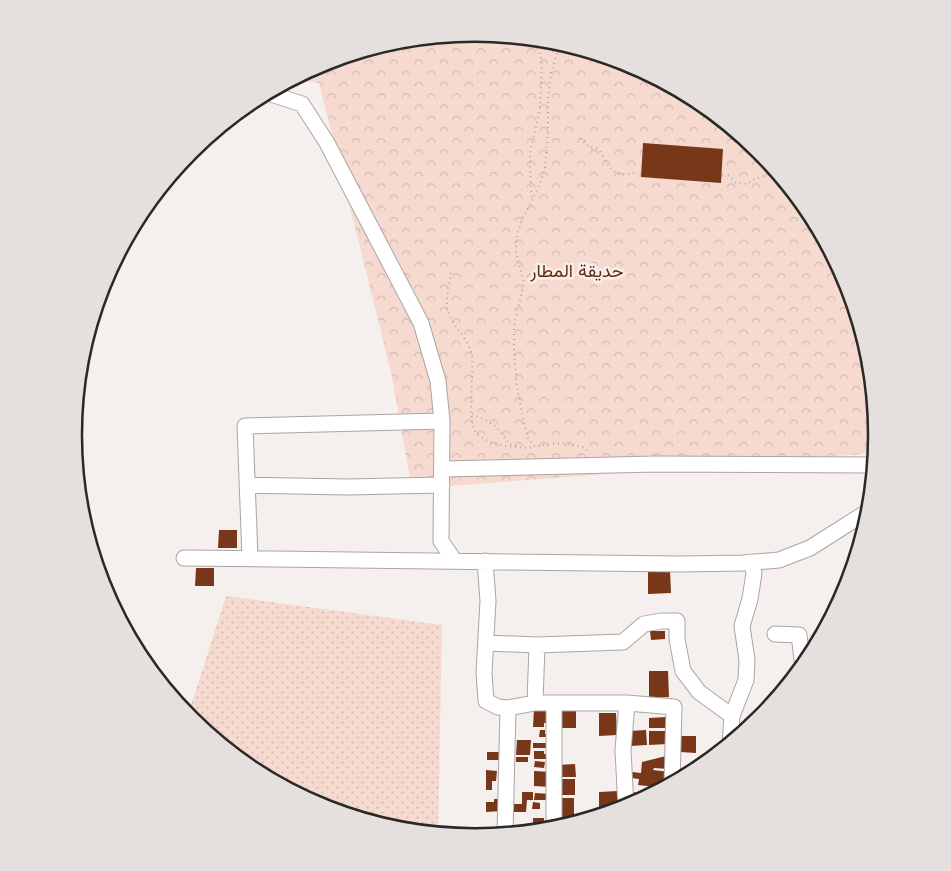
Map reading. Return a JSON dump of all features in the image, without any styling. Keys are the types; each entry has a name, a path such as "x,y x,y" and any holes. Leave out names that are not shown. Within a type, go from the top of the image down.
{"street":[{"path":"277,96 302,104 327,143 420,323 438,380 442,421 441,541 454,560"},
{"path":"250,558 245,426 442,421"},
{"path":"443,469 714,464 868,465"},
{"path":"247,485 347,487 442,485"},
{"path":"184,558 680,564 752,562 779,560 810,548 860,516"},
{"path":"485,561 488,602 484,673 486,701 498,707 508,708 534,703 627,703 674,707 672,776"},
{"path":"731,734 732,716 746,680 747,660 742,626 750,599 754,573 752,562"},
{"path":"486,643 536,646 623,642 644,624 677,621 676,639 683,671 699,692 732,716"},
{"path":"775,634 799,635 801,655"},
{"path":"534,703 536,646"},
{"path":"554,703 554,821"},
{"path":"626,799 623,750 627,703"},
{"path":"505,828 508,708"}],"path":[{"path":"532,199 530,153 540,109 542,62 539,52 535,47"},
{"path":"535,447 528,438 522,414 514,356 514,326 524,283 516,252 517,236 521,222 540,184 545,168 548,99 551,73 557,51"},
{"path":"580,138 589,147 600,151 609,167 617,174 637,172"},
{"path":"728,175 736,183 747,184 769,174"},
{"path":"451,273 447,308 453,322 468,345 472,356 471,414 476,434 490,443 522,448 553,443 567,443 586,448 592,466"},
{"path":"471,414 495,426 510,444 516,447"}],"green space":[{"name":"حديقة المطار","path":"450,43 501,43 552,50 602,63 649,83 694,109 735,140 771,176 802,217 828,262 848,309 861,359 868,410 868,454 412,489 391,372 319,83 306,81 349,63 399,50"},
{"path":"226,596 442,625 438,827 399,821 349,808 302,788 279,776 236,747 216,731 191,706"}],"building":[{"path":"643,143 723,149 721,183 641,177"},
{"path":"219,530 237,530 237,548 218,548"},
{"path":"196,568 214,568 214,586 195,586"},
{"path":"670,570 671,593 648,594 648,571"},
{"path":"650,631 665,631 665,639 651,640"},
{"path":"649,671 668,671 669,697 649,698"},
{"path":"534,709 550,709 550,723 544,723 544,727 533,727"},
{"path":"560,710 576,710 576,728 560,728"},
{"path":"599,713 616,713 617,735 599,736"},
{"path":"667,717 667,728 649,728 649,718"},
{"path":"540,730 545,730 545,734 550,735 550,737 539,737"},
{"path":"646,730 647,745 630,746 630,731"},
{"path":"649,731 667,731 668,744 649,745"},
{"path":"680,736 696,736 696,753 680,752"},
{"path":"517,740 531,740 530,755 516,755"},
{"path":"533,743 550,743 550,748 533,748"},
{"path":"534,751 544,751 544,754 551,754 551,759 534,759"},
{"path":"487,752 502,752 502,760 487,760"},
{"path":"670,755 669,769 654,768 653,770 670,772 670,777 652,787 638,785 639,779 631,778 632,772 641,773 642,762"},
{"path":"516,757 528,757 528,762 516,762"},
{"path":"535,761 545,762 544,768 534,767"},
{"path":"575,764 576,777 557,777 557,765"},
{"path":"486,770 497,771 496,781 492,781 492,790 486,790"},
{"path":"534,771 552,772 552,777 546,777 546,782 551,783 551,787 534,786"},
{"path":"557,779 575,779 575,795 557,795"},
{"path":"618,791 618,802 599,807 599,792"},
{"path":"522,792 533,792 533,800 527,800 526,812 514,812 514,804 522,804"},
{"path":"535,793 551,794 551,800 534,800"},
{"path":"556,798 574,798 574,816 556,817"},
{"path":"494,799 501,799 502,811 486,812 486,802 494,802"},
{"path":"533,802 540,803 540,809 532,809"},
{"path":"533,818 544,818 544,822 533,824"}]}
